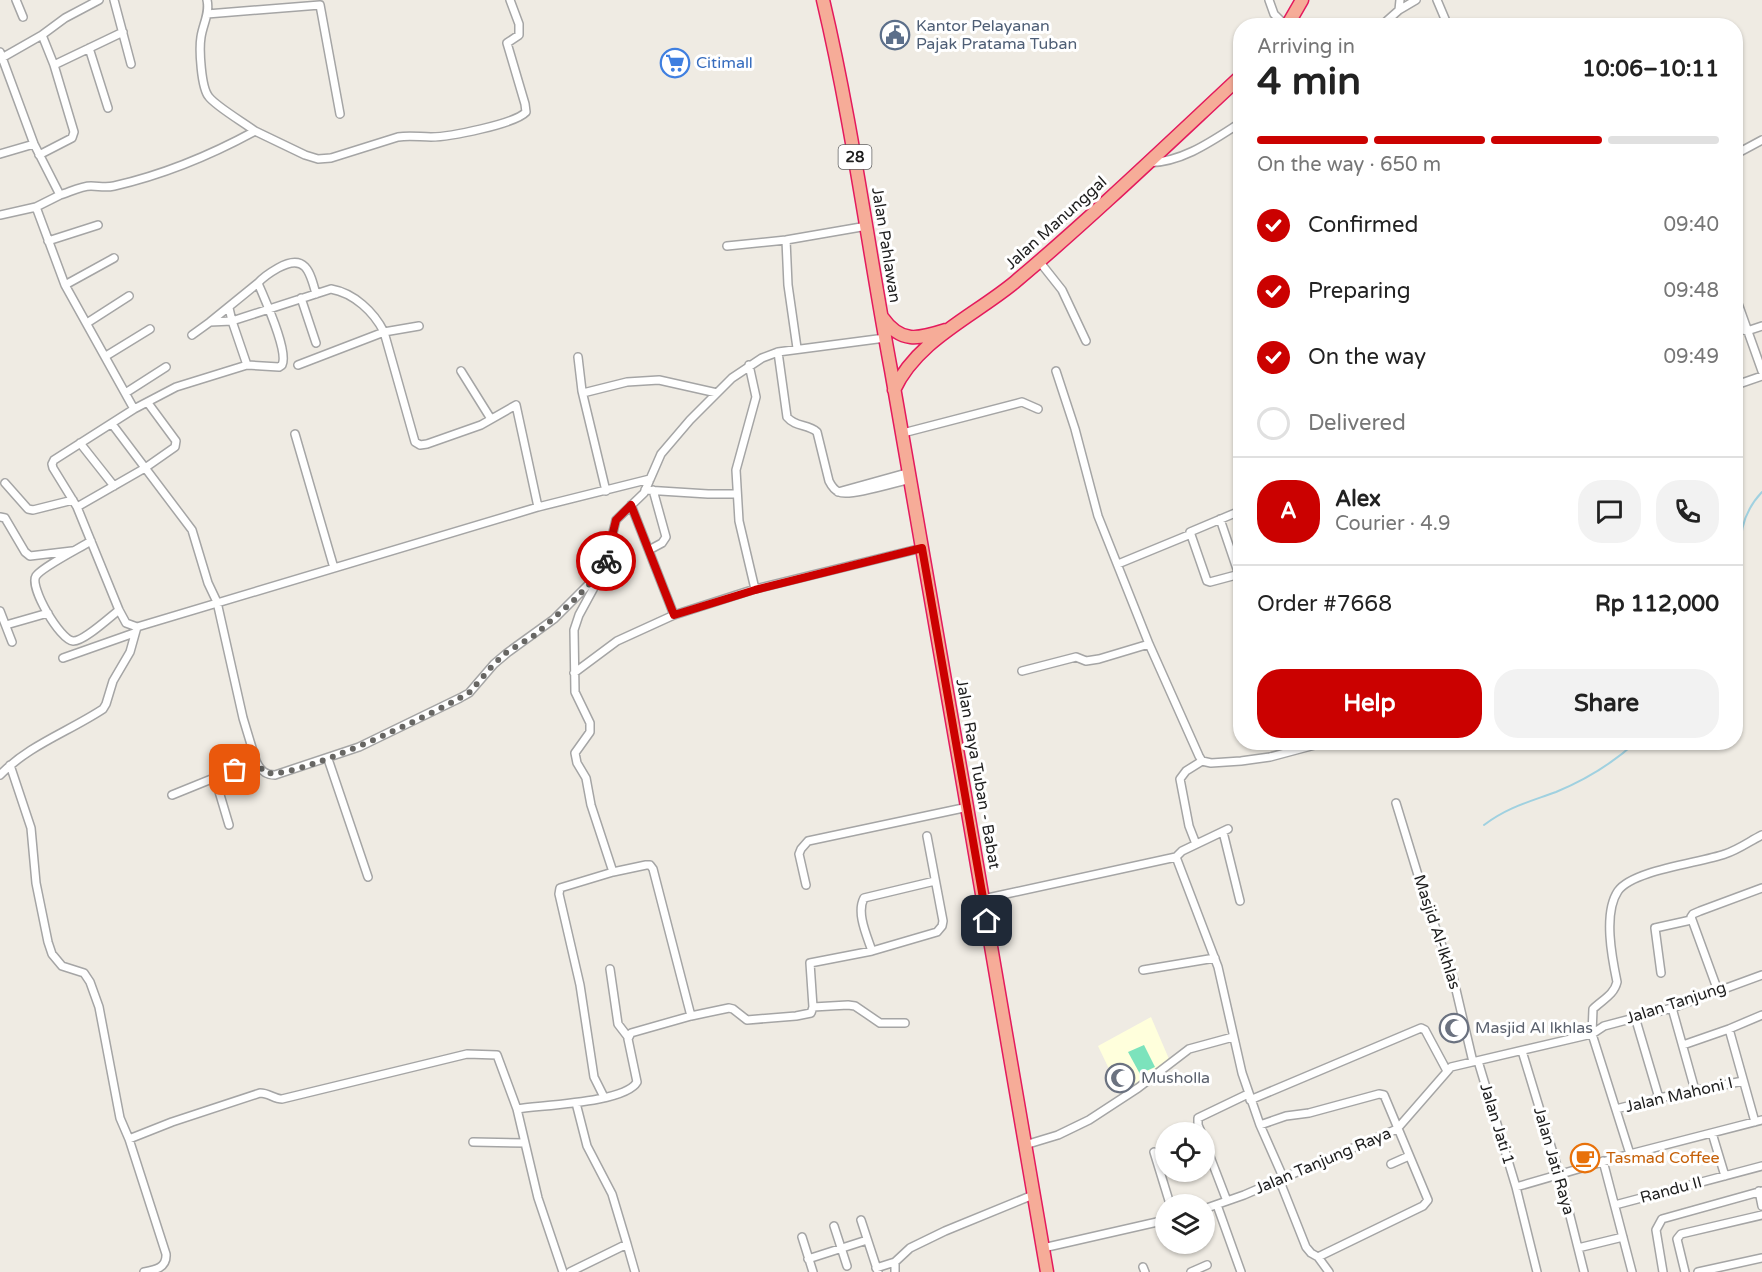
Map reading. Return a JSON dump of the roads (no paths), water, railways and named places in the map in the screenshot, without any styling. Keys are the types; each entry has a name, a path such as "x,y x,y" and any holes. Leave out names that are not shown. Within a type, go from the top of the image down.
{"highway":[{"name":"Jalan Pahlawan","path":"822,0 849,120 888,354"},
{"path":"1292,18 1302,0"},
{"name":"Jalan Manunggal","path":"894,390 904,371 915,358 955,326 985,306 1039,261 1233,84"},
{"path":"882,316 890,328 907,337 927,335 955,326"},
{"name":"Jalan Raya Tuban - Babat","path":"888,354 1047,1272"}],"street":[{"path":"16,0 22,17"},
{"path":"60,195 33,144 1,56 42,35 65,18 99,0"},
{"path":"114,0 131,64"},
{"path":"207,0 209,10 202,29 200,52 207,94 255,131 318,159 330,158 398,137 410,135 430,138 456,134 522,116 526,112 525,104 507,42 519,35 520,30 510,0"},
{"path":"1269,0 1274,14 1278,18"},
{"path":"1399,10 1400,0"},
{"path":"1390,18 1416,0"},
{"path":"1437,0 1445,18"},
{"path":"207,14 320,5 340,114"},
{"path":"54,65 123,32"},
{"path":"39,155 74,136 54,65 42,35"},
{"path":"90,48 108,108"},
{"path":"1148,163 1164,162 1188,154 1233,127"},
{"path":"0,215 36,207 60,195 89,186 104,188 196,160 255,131"},
{"path":"1743,150 1762,140"},
{"path":"0,153 33,144"},
{"path":"36,207 65,285 127,392 134,409"},
{"path":"48,242 98,225"},
{"path":"727,246 786,240 867,226"},
{"path":"786,240 788,285 797,348"},
{"path":"65,285 114,258"},
{"path":"192,335 229,308 264,276 288,262 296,261 306,267 316,294"},
{"path":"1039,261 1062,290 1086,342"},
{"path":"135,630 126,623 118,610 75,503 52,464 54,460 134,409 176,387 247,364 279,367 284,362 284,356 270,310 258,283"},
{"path":"210,322 232,321 331,289 350,295 378,320 384,332 415,442 420,445 435,442 491,419 516,405 538,507"},
{"path":"87,323 129,296"},
{"path":"302,298 316,343"},
{"path":"229,308 247,364"},
{"path":"1743,320 1762,371"},
{"path":"298,365 384,332 419,326"},
{"path":"1743,331 1747,332 1762,326"},
{"path":"106,356 150,329"},
{"path":"649,550 662,543 666,537 649,490 650,479 658,460 673,439 717,393 749,365 767,355 797,348 885,338"},
{"path":"778,352 786,417 792,423 817,432 829,481 838,492 856,492 910,475"},
{"path":"579,357 583,393 606,491"},
{"path":"749,365 756,397 736,470 744,549 755,590"},
{"path":"127,392 166,367"},
{"path":"462,371 491,419"},
{"path":"1056,371 1075,429 1098,516 1149,644 1195,750 1202,761"},
{"path":"1743,383 1762,376"},
{"path":"583,393 627,382 659,380 717,393"},
{"path":"903,433 1022,402 1038,409"},
{"path":"5,483 28,509 33,510 75,503 114,486 176,447 176,441 148,403"},
{"path":"112,424 191,527 208,583 217,602 243,718 256,761 264,772 275,775 328,759 359,747 469,693 494,664 554,619 604,569"},
{"path":"295,434 334,568"},
{"path":"80,443 114,486"},
{"path":"63,658 217,602 538,507 650,479"},
{"path":"613,872 591,805 586,778 575,755 576,748 591,729 575,692 575,623 604,569 616,520 649,490 708,495 737,494"},
{"path":"631,505 674,615"},
{"path":"1233,514 1191,530 1207,581 1233,576"},
{"path":"0,517 6,518 25,552 30,556 75,550"},
{"path":"1220,519 1233,555"},
{"path":"1118,564 1191,534"},
{"path":"91,542 41,570 33,582 34,587 60,634 74,642 80,640 118,610"},
{"path":"574,673 617,641 674,615 755,590 922,548"},
{"path":"0,611 12,642"},
{"path":"6,625 48,613"},
{"path":"0,775 38,745 103,709 113,681 130,652 135,630"},
{"path":"1022,671 1076,657 1090,661 1149,644"},
{"path":"1196,844 1189,826 1180,779 1186,771 1202,761 1211,763 1270,757 1296,750"},
{"path":"328,759 368,877"},
{"path":"172,795 256,761"},
{"path":"10,765 31,828 36,883 48,942 52,954 62,966 84,973 90,982 99,1007 120,1118 166,1254 167,1260 163,1266 144,1272"},
{"path":"215,778 229,825"},
{"name":"Masjid Al-Ikhlas","path":"1396,803 1425,898 1453,977 1476,1062"},
{"path":"806,885 799,854 808,841 968,807"},
{"path":"983,899 1176,857 1182,851 1225,831 1240,901"},
{"path":"1630,1154 1592,1034 1593,1009 1616,988 1611,942 1611,915 1617,892 1632,880 1728,853 1762,834"},
{"path":"628,1037 631,1033 729,1008 750,1020 811,1013 813,1007 810,963 872,951 937,932 943,921 927,836"},
{"path":"1176,857 1215,958 1249,1097 1306,1247 1318,1257 1329,1272"},
{"path":"604,1097 594,1077 580,985 559,894 560,888 613,872 650,865 653,868 692,1016"},
{"path":"872,951 862,914 861,907 864,898 935,881"},
{"path":"1718,991 1691,920 1693,914 1762,888"},
{"path":"1661,973 1655,928 1691,920"},
{"path":"1143,970 1215,958"},
{"path":"517,1109 576,1103 628,1090 636,1084 628,1037 618,1024 610,969"},
{"name":"Jalan Tanjung","path":"1592,1034 1604,1026 1672,1008 1762,975"},
{"path":"813,1007 855,1006 880,1023 905,1023"},
{"path":"1672,1008 1695,1090"},
{"path":"1683,1045 1729,1029 1762,1014"},
{"path":"1635,1017 1659,1098"},
{"path":"1198,1122 1198,1118 1420,1028 1425,1030 1447,1071 1451,1067 1592,1034"},
{"path":"1516,1187 1560,1176 1603,1161 1758,1121 1743,1081 1729,1029"},
{"path":"1024,1145 1058,1135 1089,1120 1138,1088 1189,1049 1233,1037"},
{"name":"Jalan Jati Raya","path":"1522,1051 1560,1176 1584,1272"},
{"path":"129,1139 260,1093 282,1099 467,1054 493,1053 497,1055 517,1109 538,1198 563,1272"},
{"name":"Jalan Jati 1","path":"1476,1062 1516,1187 1537,1272"},
{"name":"Jalan Tanjung Raya","path":"1217,1204 1397,1129 1447,1071"},
{"name":"Jalan Mahoni I","path":"1616,1110 1659,1098 1743,1081"},
{"path":"1260,1125 1286,1116 1309,1113 1379,1094 1386,1096 1397,1129 1427,1197 1426,1204 1318,1257"},
{"path":"576,1103 587,1146 612,1194 635,1272"},
{"path":"1712,1132 1725,1176"},
{"path":"473,1142 525,1143"},
{"path":"1154,1152 1167,1194"},
{"path":"1391,1164 1409,1156"},
{"path":"1603,1161 1632,1272"},
{"name":"Randu II","path":"1615,1205 1762,1166"},
{"path":"1215,1170 1227,1201"},
{"path":"1663,1272 1656,1230 1662,1219 1760,1191 1762,1206"},
{"path":"861,1220 877,1270 895,1262 910,1248 1033,1196"},
{"path":"1217,1204 1241,1272"},
{"path":"1685,1272 1677,1239 1681,1234 1762,1215"},
{"path":"1043,1248 1155,1223"},
{"path":"834,1226 847,1266"},
{"path":"802,1237 813,1272"},
{"path":"1578,1248 1623,1237"},
{"path":"808,1258 867,1240"},
{"path":"570,1272 627,1244"},
{"path":"1698,1272 1762,1258"},
{"path":"895,1262 895,1272"},
{"path":"1191,1272 1207,1265"}],"waterway":[{"path":"1743,526 1751,507 1762,492"},
{"path":"1484,825 1510,809 1578,782 1626,750"}],"place":[{"name":"Kantor Pelayanan Pajak Pratama Tuban","path":"895,35"},
{"name":"Citimall","path":"675,63"},
{"name":"Masjid Al Ikhlas","path":"1454,1028"},
{"name":"Musholla","path":"1120,1078"},
{"name":"Tasmad Coffee","path":"1585,1158"}]}
